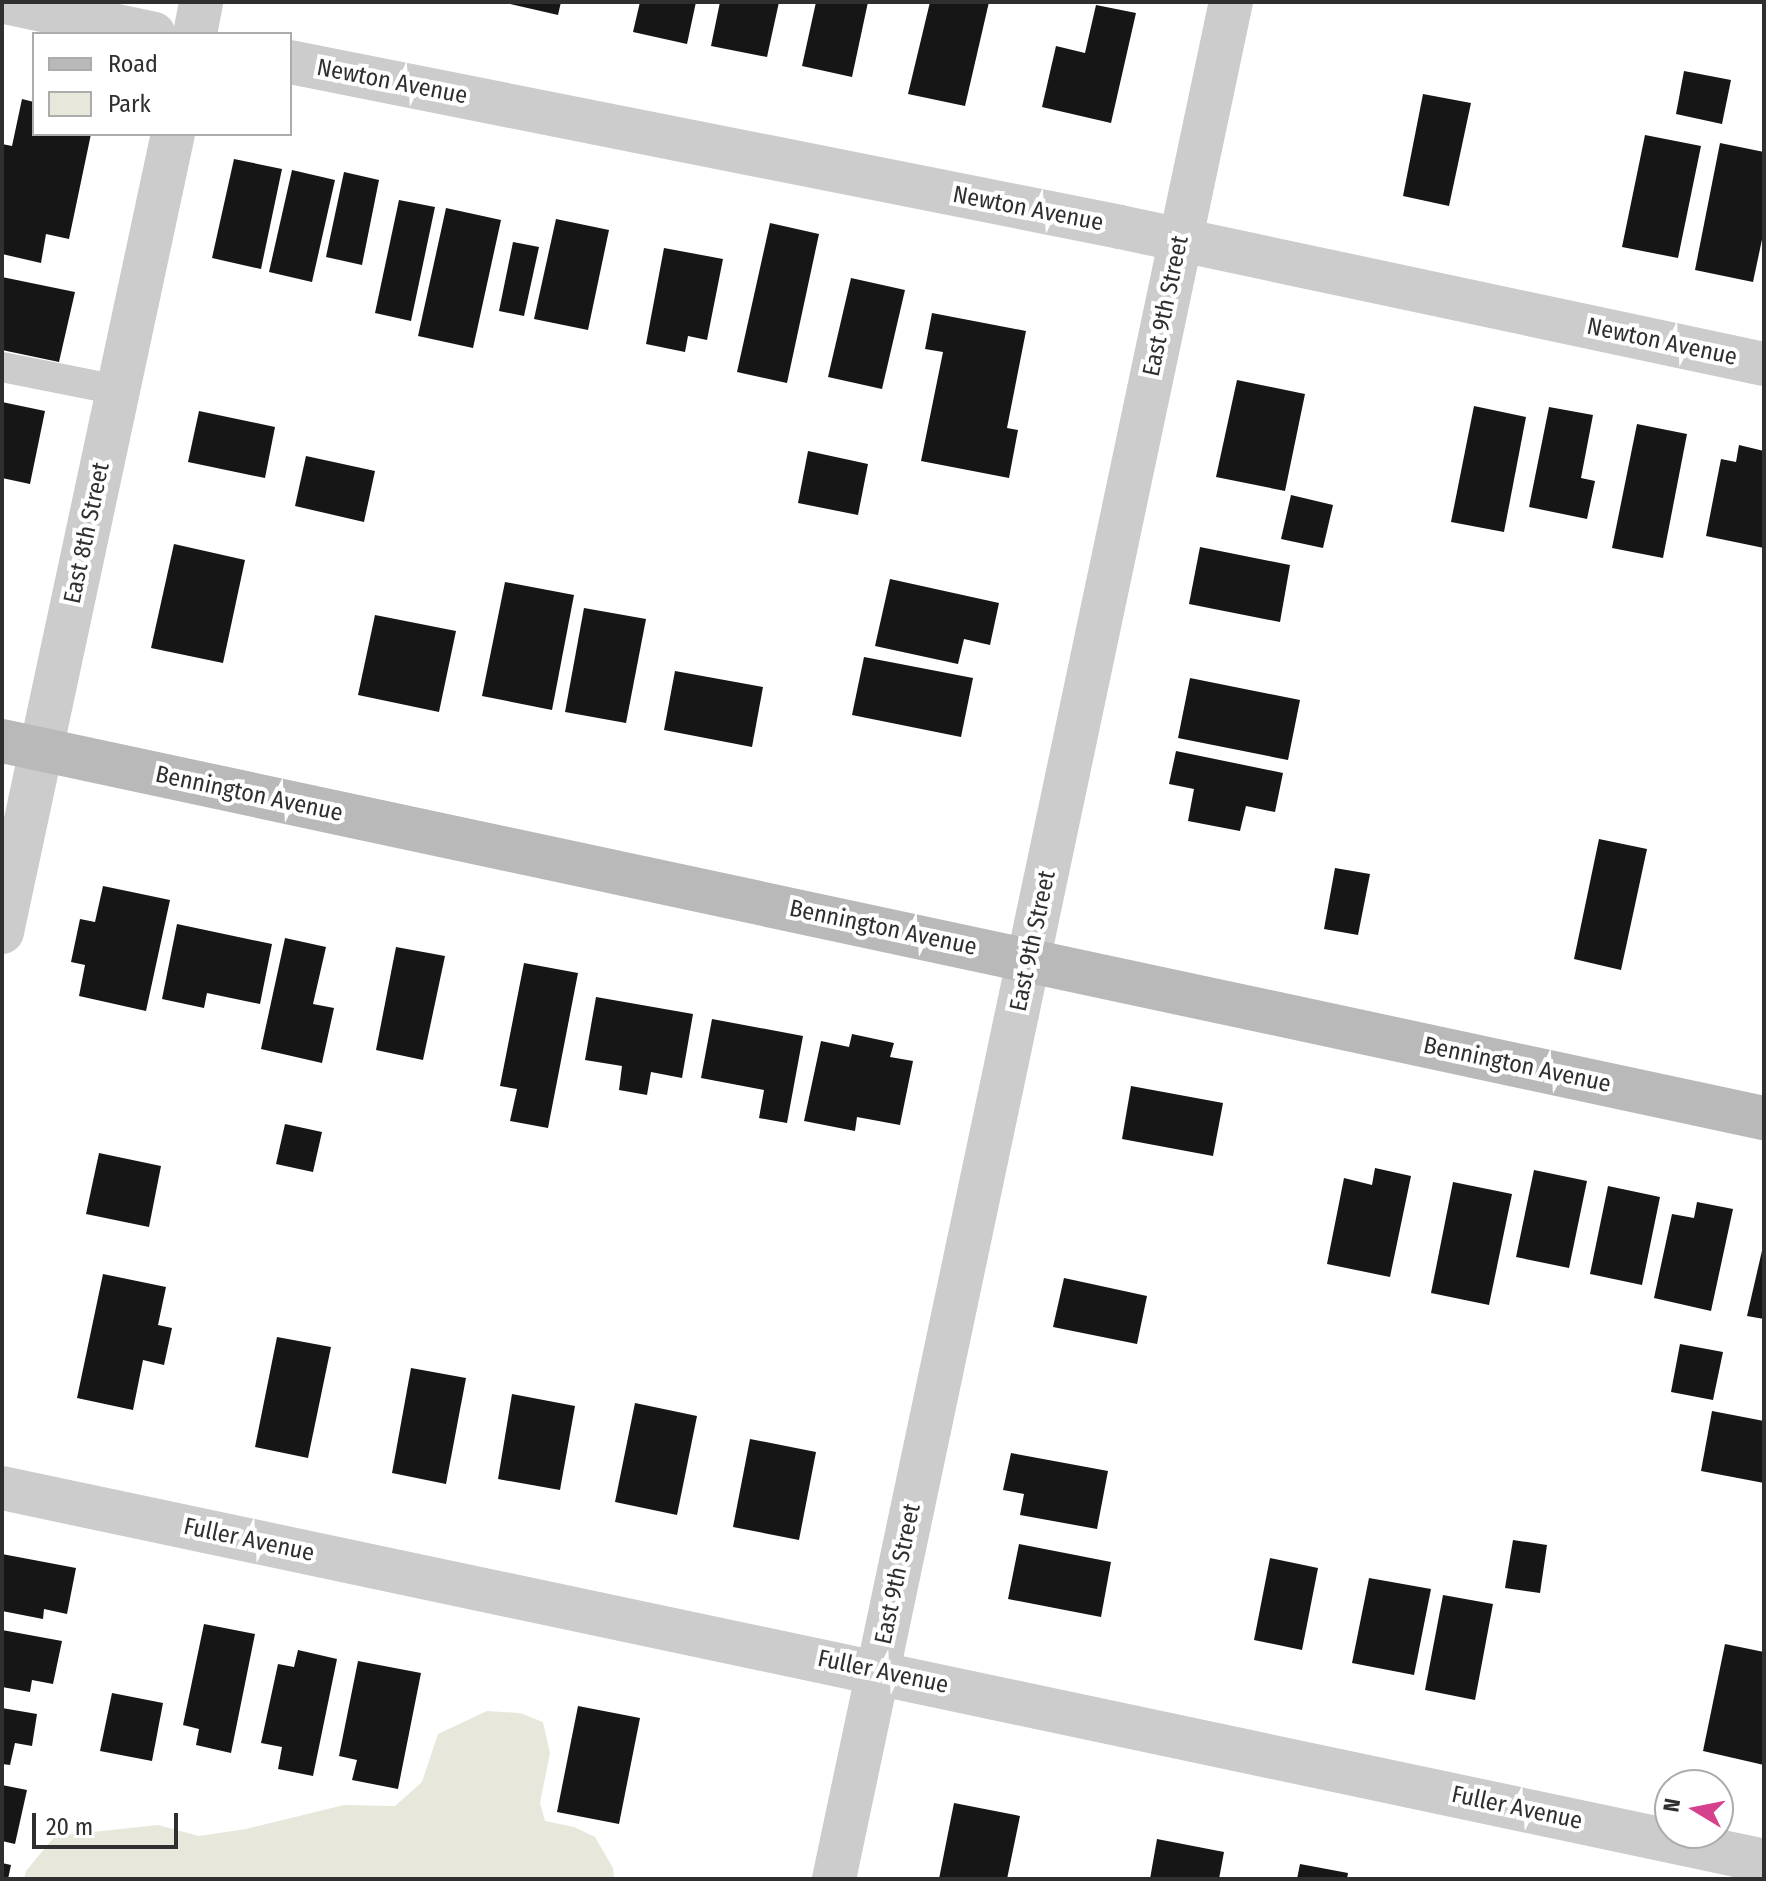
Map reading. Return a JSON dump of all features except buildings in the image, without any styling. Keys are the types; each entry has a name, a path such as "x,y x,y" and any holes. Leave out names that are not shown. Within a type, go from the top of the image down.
{"street":[{"path":"5,2 145,32"},
{"path":"195,32 201,2"},
{"name":"East 9th Street","path":"834,1879 1231,2"},
{"name":"Newton Avenue","path":"292,62 1180,240 1764,364"},
{"name":"East 8th Street","path":"2,932 22,745 118,390 173,136"},
{"name":"Bennington Avenue","path":"22,745 1764,1118"},
{"name":"Fuller Avenue","path":"2,1488 1764,1861"}],"lane":[{"path":"2,367 118,390"}],"green space":[{"path":"487,1711 520,1713 543,1722 550,1753 540,1803 545,1821 574,1827 595,1837 613,1868 614,1879 24,1879 26,1871 55,1836 158,1825 199,1836 246,1829 344,1805 395,1806 422,1782 438,1734"}]}
